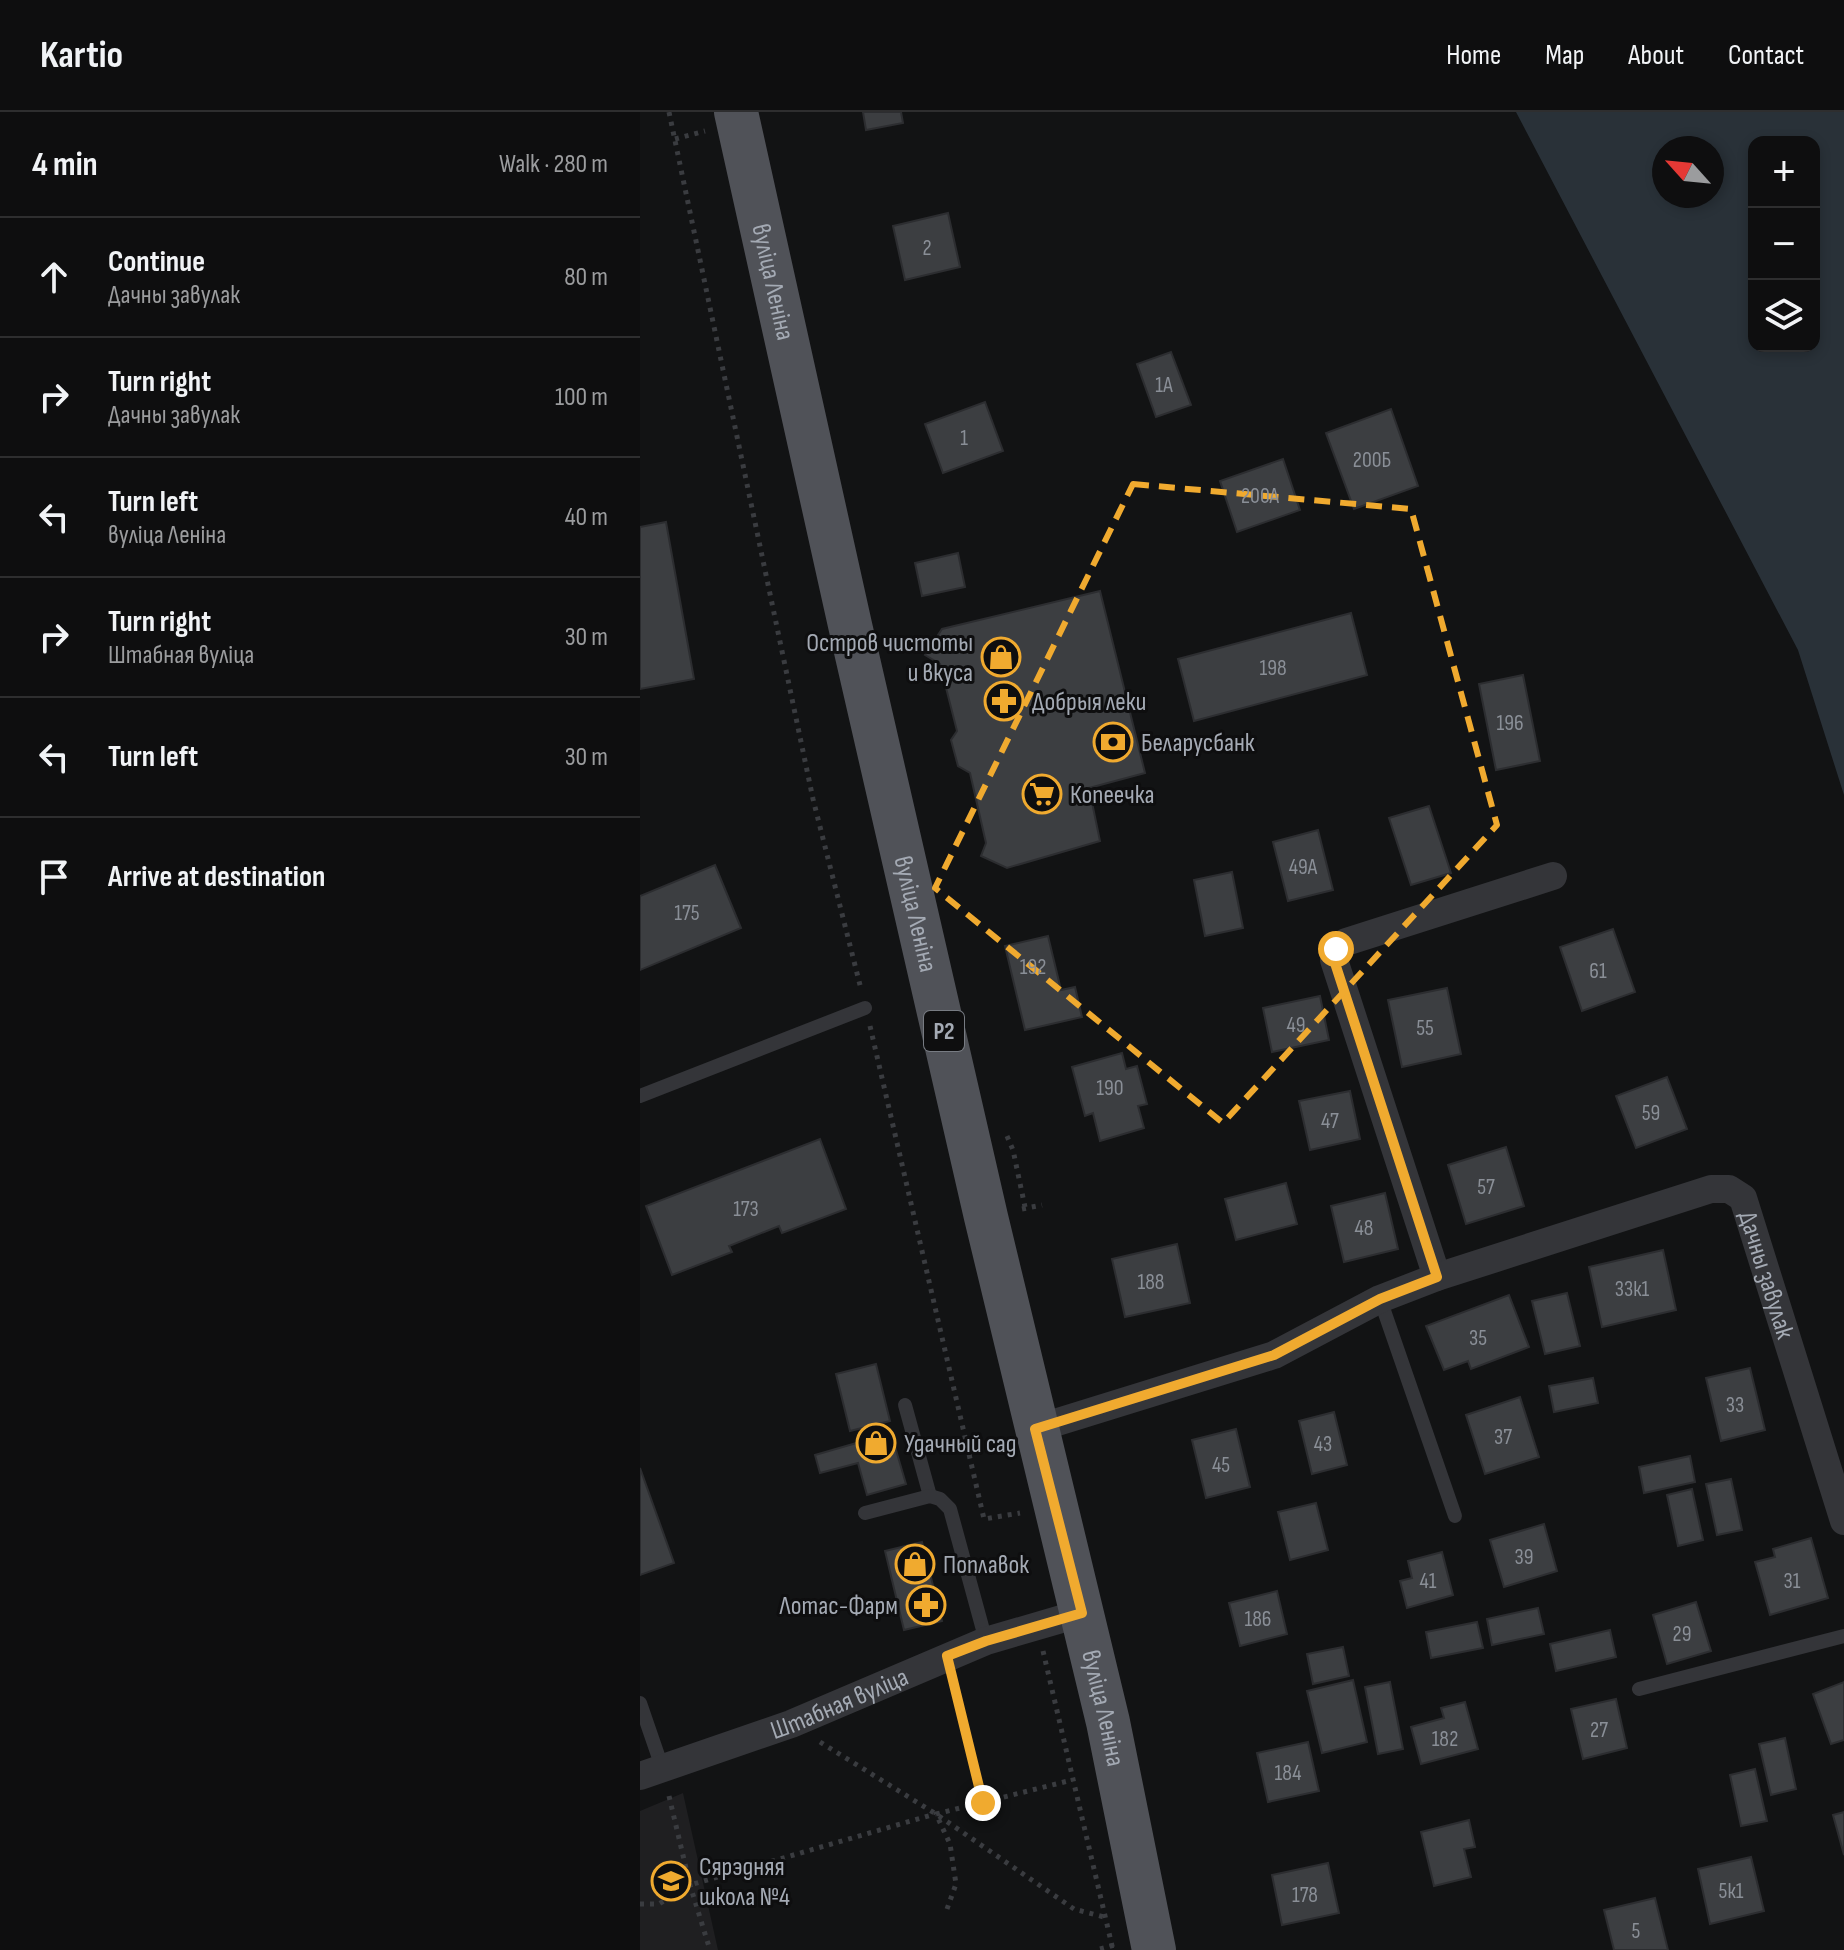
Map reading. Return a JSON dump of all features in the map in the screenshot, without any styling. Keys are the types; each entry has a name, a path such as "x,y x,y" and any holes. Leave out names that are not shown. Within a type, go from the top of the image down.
{"main road":[{"name":"вуліца Леніна","path":"736,112 850,625 1035,1429 1108,1722 1154,1950"}],"street":[{"path":"1437,1277 1334,960 1336,949 1346,942 1553,876"},
{"name":"Дачны завулак","path":"1035,1429 1274,1355 1380,1299 1437,1277 1711,1189 1729,1189 1743,1198 1844,1521"},
{"name":"Штабная вуліца","path":"651,1772 791,1724 986,1641 1082,1613"}],"lane":[{"path":"640,1096 865,1008"},
{"path":"1380,1299 1455,1516"},
{"path":"905,1405 930,1496"},
{"path":"865,1513 930,1496 940,1499 950,1509 986,1641"},
{"path":"1639,1689 1844,1636"},
{"path":"640,1703 651,1772"}],"path":[{"path":"669,112 813,799 984,1519 1029,1512"},
{"path":"947,1656 983,1803"},
{"path":"791,1724 936,1814 1074,1909 1104,1917"},
{"path":"651,1772 710,1950"},
{"path":"640,1904 659,1904 690,1885 936,1814 1072,1780 1113,1950"},
{"path":"936,1814 950,1844 956,1884 947,1909"}],"highlighted area":[{"path":"1133,484 1411,509 1497,825 1223,1123 935,888"}],"shaded area":[{"path":"1516,112 1844,112 1844,795 1798,650"},
{"name":"Сярэдняя школа №4","path":"683,1793 718,1950 640,1950 640,1811"}],"building":[{"path":"863,112 901,112 903,123 866,130"},
{"path":"948,213 960,267 905,280 893,226"},
{"path":"1171,352 1191,405 1156,417 1137,364"},
{"path":"985,402 1003,451 943,473 925,424"},
{"path":"1391,409 1418,486 1354,509 1326,433"},
{"path":"1283,459 1300,510 1237,532 1220,481"},
{"path":"666,522 694,679 640,689 640,527"},
{"path":"958,553 965,587 922,596 915,563"},
{"path":"1100,591 1145,773 1089,788 1100,841 1007,868 981,856 986,843 970,773 958,766 951,740 957,731 940,664 925,655 942,629"},
{"path":"1351,613 1367,675 1194,721 1178,659"},
{"path":"1523,675 1540,761 1496,770 1479,684"},
{"path":"1429,806 1451,873 1411,885 1389,818"},
{"path":"1318,830 1333,890 1288,901 1273,842"},
{"path":"715,865 741,928 640,970 640,896"},
{"path":"1232,872 1243,928 1205,936 1194,880"},
{"path":"1613,929 1635,992 1582,1011 1560,947"},
{"path":"1048,936 1061,990 1075,987 1082,1017 1025,1030 1005,946"},
{"path":"1447,988 1461,1054 1402,1067 1388,1000"},
{"path":"1320,996 1329,1040 1272,1052 1263,1008"},
{"path":"1122,1053 1126,1069 1137,1066 1147,1104 1138,1106 1144,1128 1100,1141 1093,1113 1085,1116 1072,1067"},
{"path":"1667,1077 1687,1129 1636,1148 1616,1096"},
{"path":"1350,1091 1360,1139 1310,1150 1299,1101"},
{"path":"820,1139 846,1209 782,1233 779,1226 729,1246 732,1252 672,1275 646,1206"},
{"path":"1506,1147 1524,1206 1466,1224 1448,1165"},
{"path":"1286,1183 1297,1224 1236,1240 1225,1199"},
{"path":"1385,1193 1398,1249 1344,1262 1331,1206"},
{"path":"1177,1244 1190,1303 1125,1317 1112,1259"},
{"path":"1663,1250 1676,1310 1602,1327 1589,1267"},
{"path":"1567,1293 1580,1346 1545,1354 1532,1301"},
{"path":"1509,1295 1529,1347 1471,1369 1468,1361 1444,1370 1426,1326"},
{"path":"876,1364 890,1421 850,1431 836,1374"},
{"path":"1750,1368 1765,1430 1721,1441 1706,1378"},
{"path":"1593,1378 1598,1403 1554,1412 1549,1386"},
{"path":"1520,1397 1539,1457 1485,1474 1466,1415"},
{"path":"1334,1412 1347,1465 1312,1474 1299,1421"},
{"path":"1236,1429 1250,1487 1206,1498 1192,1440"},
{"path":"891,1433 906,1484 867,1495 858,1463 820,1473 815,1455"},
{"path":"1690,1456 1695,1482 1644,1493 1639,1467"},
{"path":"640,1468 674,1563 640,1575"},
{"path":"1731,1479 1742,1530 1717,1535 1706,1484"},
{"path":"1692,1489 1703,1540 1678,1546 1667,1495"},
{"path":"1316,1503 1328,1550 1290,1560 1278,1512"},
{"path":"1544,1524 1557,1571 1504,1587 1490,1540"},
{"path":"1811,1538 1828,1598 1770,1615 1755,1562 1775,1557 1773,1549"},
{"path":"922,1542 942,1621 904,1630 885,1551"},
{"path":"1442,1552 1453,1595 1407,1608 1400,1581 1412,1578 1408,1561"},
{"path":"1277,1591 1287,1634 1240,1646 1229,1603"},
{"path":"1696,1602 1711,1651 1667,1664 1653,1615"},
{"path":"1538,1608 1544,1634 1492,1645 1487,1619"},
{"path":"1477,1622 1483,1648 1431,1658 1426,1632"},
{"path":"1610,1630 1616,1657 1556,1671 1550,1644"},
{"path":"1343,1647 1349,1676 1313,1684 1307,1654"},
{"path":"1353,1680 1367,1742 1322,1753 1307,1691"},
{"path":"1390,1682 1403,1749 1378,1754 1365,1687"},
{"path":"1844,1682 1844,1740 1831,1744 1813,1694"},
{"path":"1616,1699 1627,1748 1583,1759 1571,1709"},
{"path":"1465,1702 1478,1749 1421,1764 1411,1727 1444,1718 1441,1708"},
{"path":"1785,1738 1796,1789 1771,1795 1759,1744"},
{"path":"1308,1742 1319,1791 1268,1802 1257,1753"},
{"path":"1755,1769 1767,1821 1741,1826 1730,1775"},
{"path":"1844,1812 1844,1855 1833,1815"},
{"path":"1469,1820 1475,1847 1464,1849 1471,1877 1434,1886 1421,1832"},
{"path":"1751,1857 1764,1911 1710,1924 1698,1869"},
{"path":"1328,1863 1339,1913 1282,1925 1272,1875"},
{"path":"1655,1898 1668,1950 1614,1950 1604,1910"}],"place":[{"name":"Остров чистоты и вкуса","path":"1001,657"},
{"name":"Добрыя леки","path":"1004,701"},
{"name":"Беларусбанк","path":"1113,742"},
{"name":"Копеечка","path":"1042,794"},
{"name":"Удачный сад","path":"876,1443"},
{"name":"Поплавок","path":"915,1564"},
{"name":"Лотас-Фарм","path":"926,1605"},
{"name":"Сярэдняя школа №4","path":"671,1881"}],"route":[{"path":"983,1803 947,1656 986,1641 1082,1613 1035,1429 1274,1355 1380,1299 1437,1277 1334,960 1336,949"}]}
